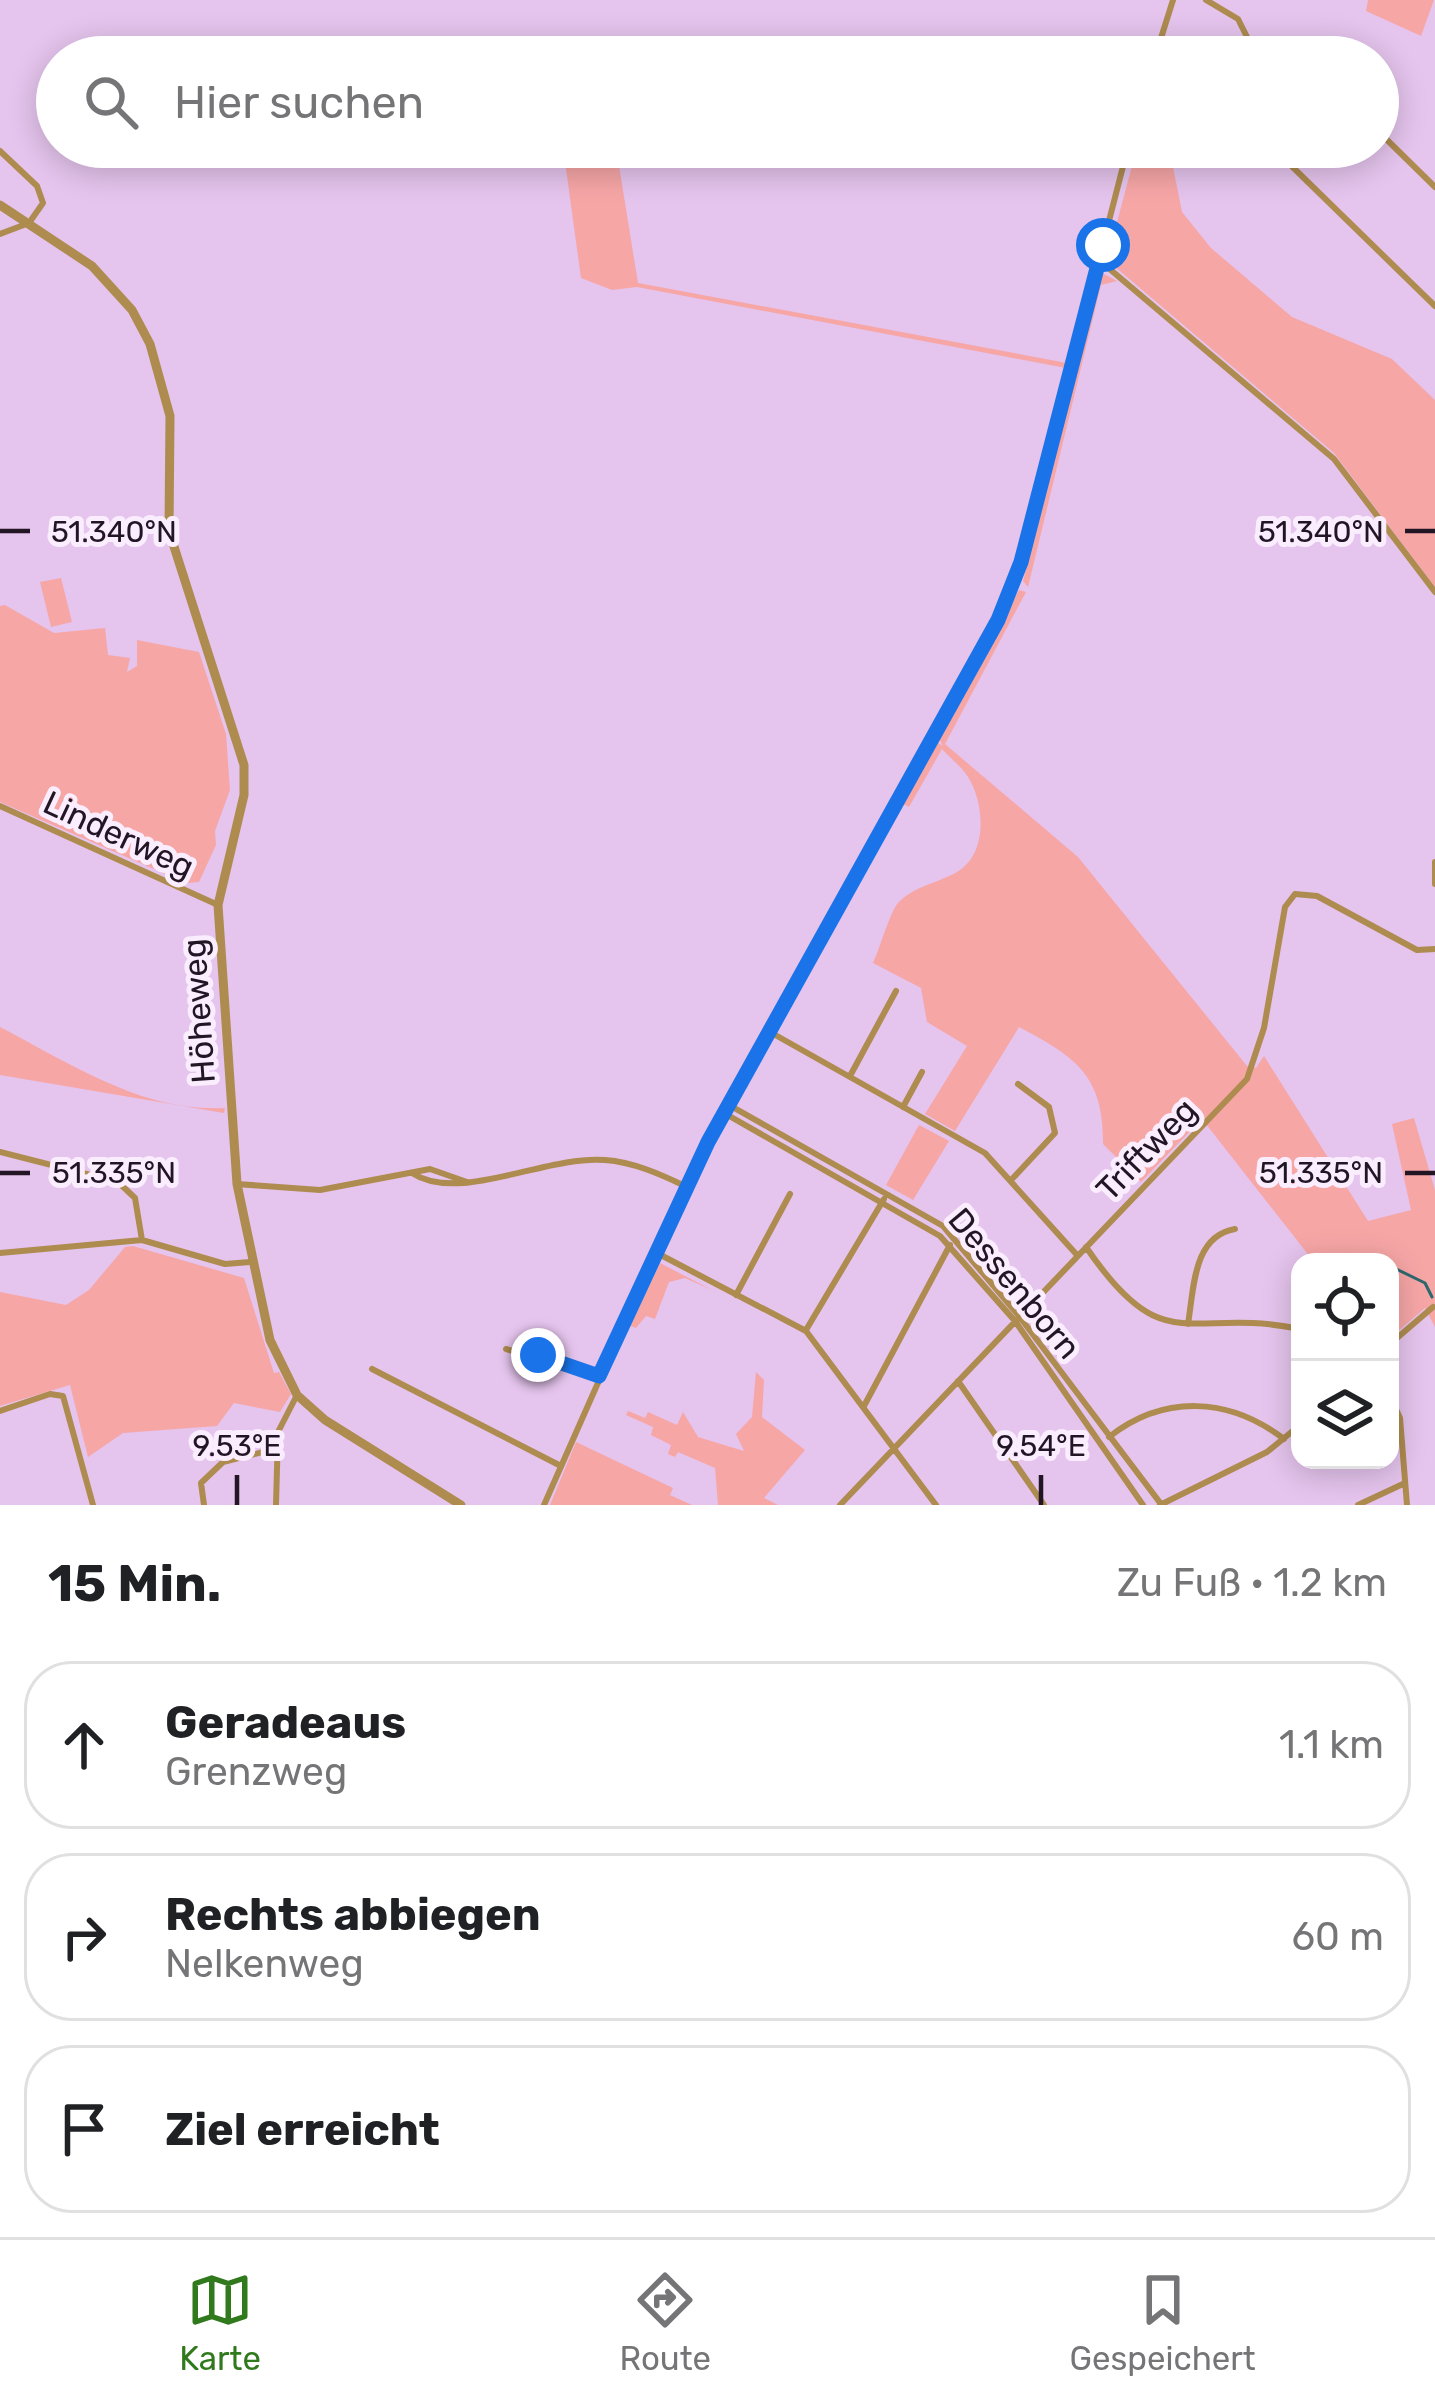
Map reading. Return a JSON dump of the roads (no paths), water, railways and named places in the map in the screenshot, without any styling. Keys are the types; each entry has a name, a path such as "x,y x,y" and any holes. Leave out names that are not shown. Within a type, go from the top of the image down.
{"street":[{"path":"1161,36 1172,0"},
{"path":"1206,0 1238,19 1246,36"},
{"path":"0,151 42,194 41,211 29,223 0,234"},
{"path":"1399,151 1435,187"},
{"path":"544,1505 686,1186 1016,582 1123,168"},
{"path":"1294,168 1435,306"},
{"name":"Höheweg","path":"0,205 92,266 132,310 162,376 170,432 169,531 244,765 244,795 218,905 237,1184 270,1340 298,1394 391,1465 461,1505"},
{"path":"1099,260 1334,459 1435,592"},
{"name":"Linderweg","path":"0,806 218,905"},
{"path":"1435,862 1435,884"},
{"name":"Triftweg","path":"840,1505 1247,1079 1264,1028 1285,907 1295,894 1317,896 1417,950 1435,949"},
{"path":"850,1076 896,991"},
{"path":"770,1032 986,1153 1077,1255"},
{"path":"903,1107 922,1072"},
{"path":"1013,1178 1055,1133 1049,1107 1018,1084"},
{"name":"Dessenborn","path":"727,1109 927,1224 950,1245 1017,1318 1143,1505"},
{"name":"Dessenborn","path":"727,1109 929,1216 1017,1318 1160,1505"},
{"path":"0,1152 118,1182 135,1198 142,1240"},
{"path":"412,1173 440,1186 541,1165 606,1160 686,1186"},
{"path":"237,1184 320,1190 442,1169 466,1182"},
{"path":"736,1294 790,1194"},
{"path":"806,1331 884,1199"},
{"path":"1188,1324 1205,1247 1214,1235 1235,1229"},
{"path":"0,1253 142,1240 225,1264 250,1262"},
{"path":"864,1406 950,1245"},
{"path":"1086,1246 1133,1306 1155,1319 1291,1329"},
{"path":"655,1252 806,1331 936,1505"},
{"path":"1399,1336 1433,1307"},
{"path":"506,1349 599,1376"},
{"path":"372,1369 559,1465"},
{"path":"958,1381 1044,1505"},
{"path":"0,1411 50,1394 63,1396 93,1505"},
{"path":"276,1505 275,1449 284,1412 298,1394"},
{"path":"1109,1437 1140,1417 1186,1405 1241,1414 1284,1439"},
{"path":"1399,1416 1407,1505"},
{"path":"1160,1505 1291,1432"},
{"path":"203,1505 201,1483 211,1469 275,1449"},
{"path":"1358,1505 1405,1484"}],"waterway":[{"path":"1399,1270 1425,1283 1432,1297"}]}
